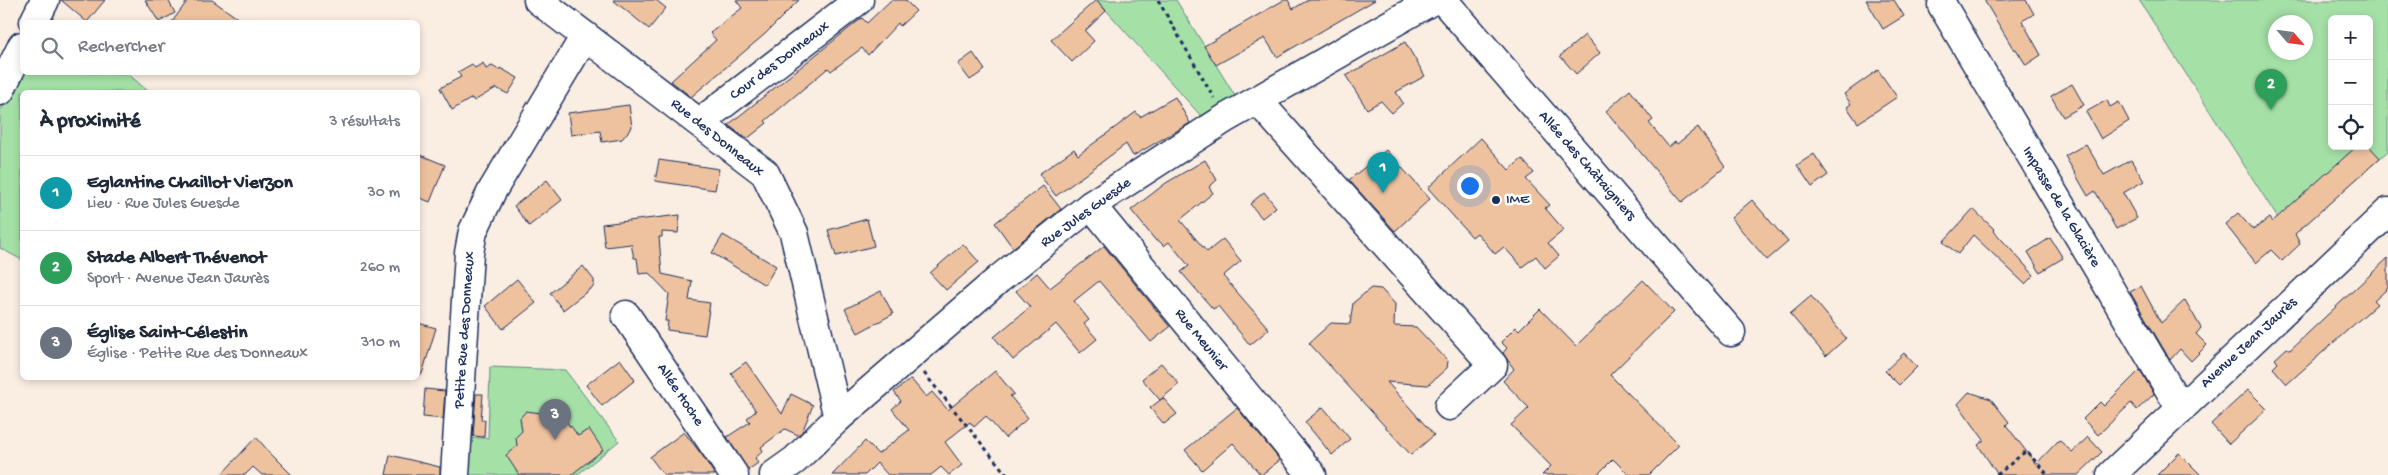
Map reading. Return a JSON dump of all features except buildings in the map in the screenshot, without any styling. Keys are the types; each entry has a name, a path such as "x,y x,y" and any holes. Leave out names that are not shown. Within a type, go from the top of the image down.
{"street":[{"path":"35,20 45,0"},
{"name":"Rue des Donneaux","path":"538,0 765,173 794,233 838,418"},
{"name":"Cour des Donneaux","path":"700,122 859,0"},
{"name":"Rue Jules Guesde","path":"774,475 795,460 838,418 911,357 999,279 1091,205 1226,118 1433,0"},
{"name":"Allée des Châtaigniers","path":"1443,0 1730,332"},
{"name":"Impasse de la Glacière","path":"1942,5 2180,408"},
{"name":"Petite Rue des Donneaux","path":"456,475 469,253 473,232 492,191 585,36"},
{"path":"0,91 20,50"},
{"path":"1258,101 1493,365 1449,406"},
{"name":"Rue Meunier","path":"1091,205 1312,475"},
{"name":"Avenue Jean Jaurès","path":"2123,471 2180,408 2388,212"},
{"name":"Allée Hoche","path":"626,315 734,475"}],"path":[{"path":"1158,0 1226,118"},
{"path":"911,357 1007,475"},
{"path":"1997,475 2026,451 2048,475"}],"green space":[{"path":"1097,0 1176,0 1235,96 1201,116"},
{"path":"2139,0 2388,0 2388,151 2293,235 2279,220"},
{"path":"20,70 20,75 129,75 147,90 20,90 20,259 0,248 0,112"},
{"path":"490,367 565,370 619,441 577,475 466,475 468,438 488,438"}],"place":[{"name":"Stade Albert Thévenot","path":"2271,110"},
{"name":"Eglantine Chaillot Vierzon","path":"1383,193"},
{"name":"IME","path":"1496,200"},
{"name":"Église Saint-Célestin","path":"555,440"}]}
